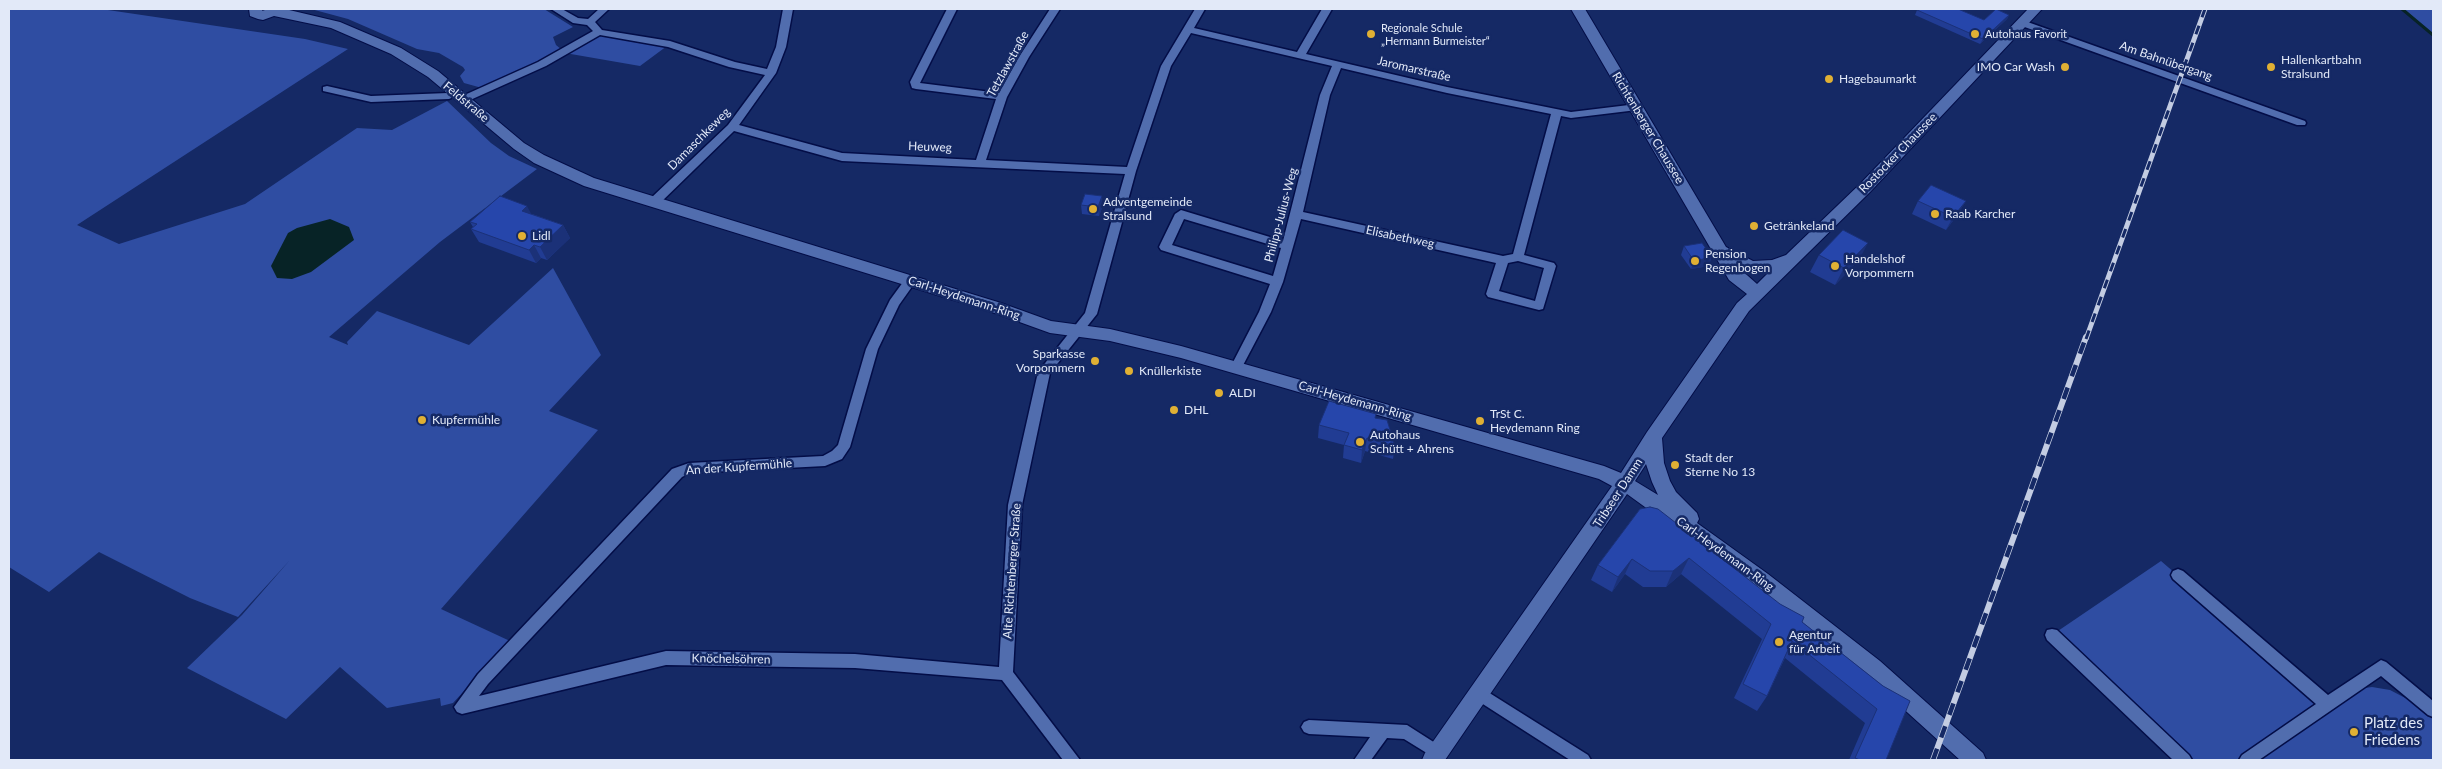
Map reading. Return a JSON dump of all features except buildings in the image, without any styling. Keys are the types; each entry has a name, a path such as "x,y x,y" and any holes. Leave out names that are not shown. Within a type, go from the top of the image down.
{"main road":[{"name":"Feldstraße","path":"256,9 255,13 260,16 276,10 335,25 364,36 414,62 460,96 519,146 539,159 589,182 654,201"},
{"name":"Richtenberger Chaussee","path":"1578,9 1735,276 1757,293"},
{"name":"Rostocker Chaussee","path":"1757,293 1934,117 1949,97 2036,9"},
{"name":"Carl-Heydemann-Ring","path":"654,201 995,307 1050,327 1119,337 1236,368 1595,470 1625,484 1761,580 1872,668 1975,760"},
{"name":"Richtenberger Chaussee","path":"1719,247 1735,260 1753,267 1774,266 1796,256"},
{"name":"Tribseer Damm","path":"1435,756 1625,484 1654,437 1727,330 1757,293"},
{"path":"1654,437 1655,464 1661,482 1670,496 1690,519 1697,533"}],"street":[{"path":"556,9 569,18 590,22 595,30 599,32 670,44 733,65 771,73"},
{"path":"590,22 604,9"},
{"name":"Damaschkeweg","path":"654,201 732,127 771,73 780,47 788,9"},
{"path":"952,9 915,82 916,86 1002,97"},
{"name":"Tetzlawstraße","path":"980,163 1002,97 1024,57 1055,9"},
{"name":"Alte Richtenberger Straße","path":"1006,674 1016,500 1044,372 1065,344 1080,330 1090,314 1131,171 1166,66 1200,9"},
{"path":"1301,54 1326,9"},
{"name":"Am Bahnübergang","path":"2022,23 2301,123"},
{"name":"Jaromarstraße","path":"1187,29 1301,54 1447,90 1571,115 1637,107"},
{"path":"327,89 372,99 460,96 542,64 599,32"},
{"name":"Philipp-Julius-Weg","path":"1236,368 1265,312 1277,282 1297,214 1325,95 1338,64"},
{"path":"1518,257 1558,112"},
{"name":"Heuweg","path":"732,127 842,157 1131,171"},
{"path":"1277,282 1165,247 1181,214 1287,246"},
{"name":"Elisabethweg","path":"1297,214 1502,260 1518,257 1550,266 1539,306 1492,294 1502,260"},
{"name":"An der Kupfermühle","path":"462,707 483,679 677,473 689,468 825,461 838,455 844,447 872,349 894,303 910,281"},
{"path":"2178,575 2327,704"},
{"path":"2052,634 2184,760"},
{"name":"Knöchelsöhren","path":"462,707 666,658 855,661 1006,674"},
{"path":"2247,760 2381,667 2433,710"},
{"path":"1006,674 1072,760"},
{"path":"1480,694 1583,760"},
{"name":"Tribseer Damm","path":"1309,727 1407,732 1435,756"},
{"path":"1362,760 1384,730"}],"shaded area":[{"path":"9,9 101,9 305,39 348,49 77,225 119,244 245,204 357,128 392,130 447,101 491,143 509,156 537,169 440,242 329,337 348,345 347,342 377,311 469,345 553,268 601,355 549,411 598,430 441,609 510,641 453,703 441,706 440,698 387,708 340,667 286,719 187,668 242,615 290,560 238,617 190,598 99,552 49,592 9,567"},
{"path":"311,9 544,9 573,27 553,37 556,45 562,50 482,88 464,83 460,76 465,70 463,67 439,53 417,49 348,19"},
{"path":"2402,9 2433,9 2433,35 2432,34"},
{"path":"601,35 667,46 640,66 565,53"},
{"path":"330,219 349,227 354,240 311,272 292,279 277,278 271,266 288,233 297,228"},
{"path":"2161,561 2327,704 2247,760 2184,760 2052,635"},
{"name":"Platz des Friedens","path":"2372,687 2390,690 2413,702 2433,718 2433,760 2259,760 2358,689"}],"waterway":[{"path":"2402,9 2433,35"}],"railway":[{"path":"2086,339 2205,9"},
{"path":"1933,760 2086,337"}],"place":[{"name":"Regionale Schule „Hermann Burmeister“","path":"1371,34"},
{"name":"Autohaus Favorit","path":"1975,34"},
{"name":"IMO Car Wash","path":"2065,67"},
{"name":"Hallenkartbahn Stralsund","path":"2271,67"},
{"name":"Hagebaumarkt","path":"1829,79"},
{"name":"Adventgemeinde Stralsund","path":"1093,209"},
{"name":"Raab Karcher","path":"1935,214"},
{"name":"Getränkeland","path":"1754,226"},
{"name":"Lidl","path":"522,236"},
{"name":"Pension Regenbogen","path":"1695,261"},
{"name":"Handelshof Vorpommern","path":"1835,266"},
{"name":"Sparkasse Vorpommern","path":"1095,361"},
{"name":"Knüllerkiste","path":"1129,371"},
{"name":"ALDI","path":"1219,393"},
{"name":"DHL","path":"1174,410"},
{"name":"Kupfermühle","path":"422,420"},
{"name":"TrSt C. Heydemann Ring","path":"1480,421"},
{"name":"Autohaus Schütt + Ahrens","path":"1360,442"},
{"name":"Stadt der Sterne No 13","path":"1675,465"},
{"name":"Agentur für Arbeit","path":"1779,642"},
{"name":"Platz des Friedens","path":"2354,732"}]}
